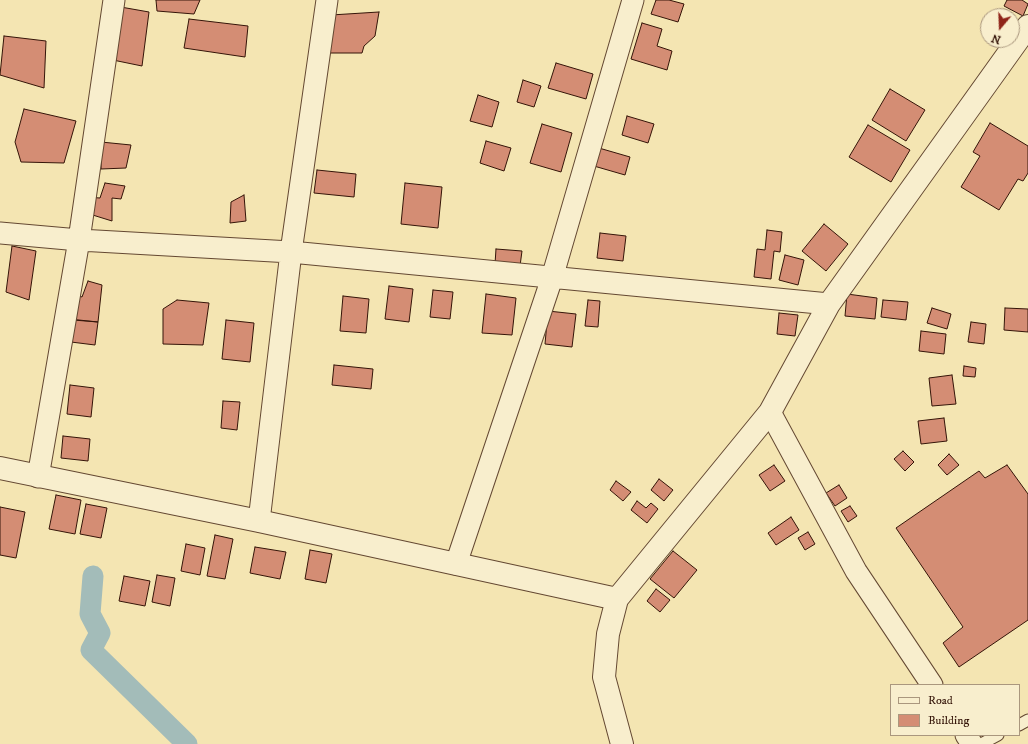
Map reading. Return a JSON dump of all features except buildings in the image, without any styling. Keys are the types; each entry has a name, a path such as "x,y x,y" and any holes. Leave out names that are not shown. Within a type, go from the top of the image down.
{"street":[{"path":"38,477 79,240 114,0"},
{"path":"259,521 291,252 327,0"},
{"path":"456,564 552,278 633,0"},
{"path":"622,744 604,678 608,634 617,599 770,412 829,304 1028,26"},
{"path":"0,233 79,240 291,252 829,304"},
{"path":"770,412 856,571 931,684"},
{"path":"0,468 259,521 617,599"}],"lane":[{"path":"981,744 996,736"}],"waterway":[{"path":"93,576 90,614 100,633 91,650 187,744"}]}
